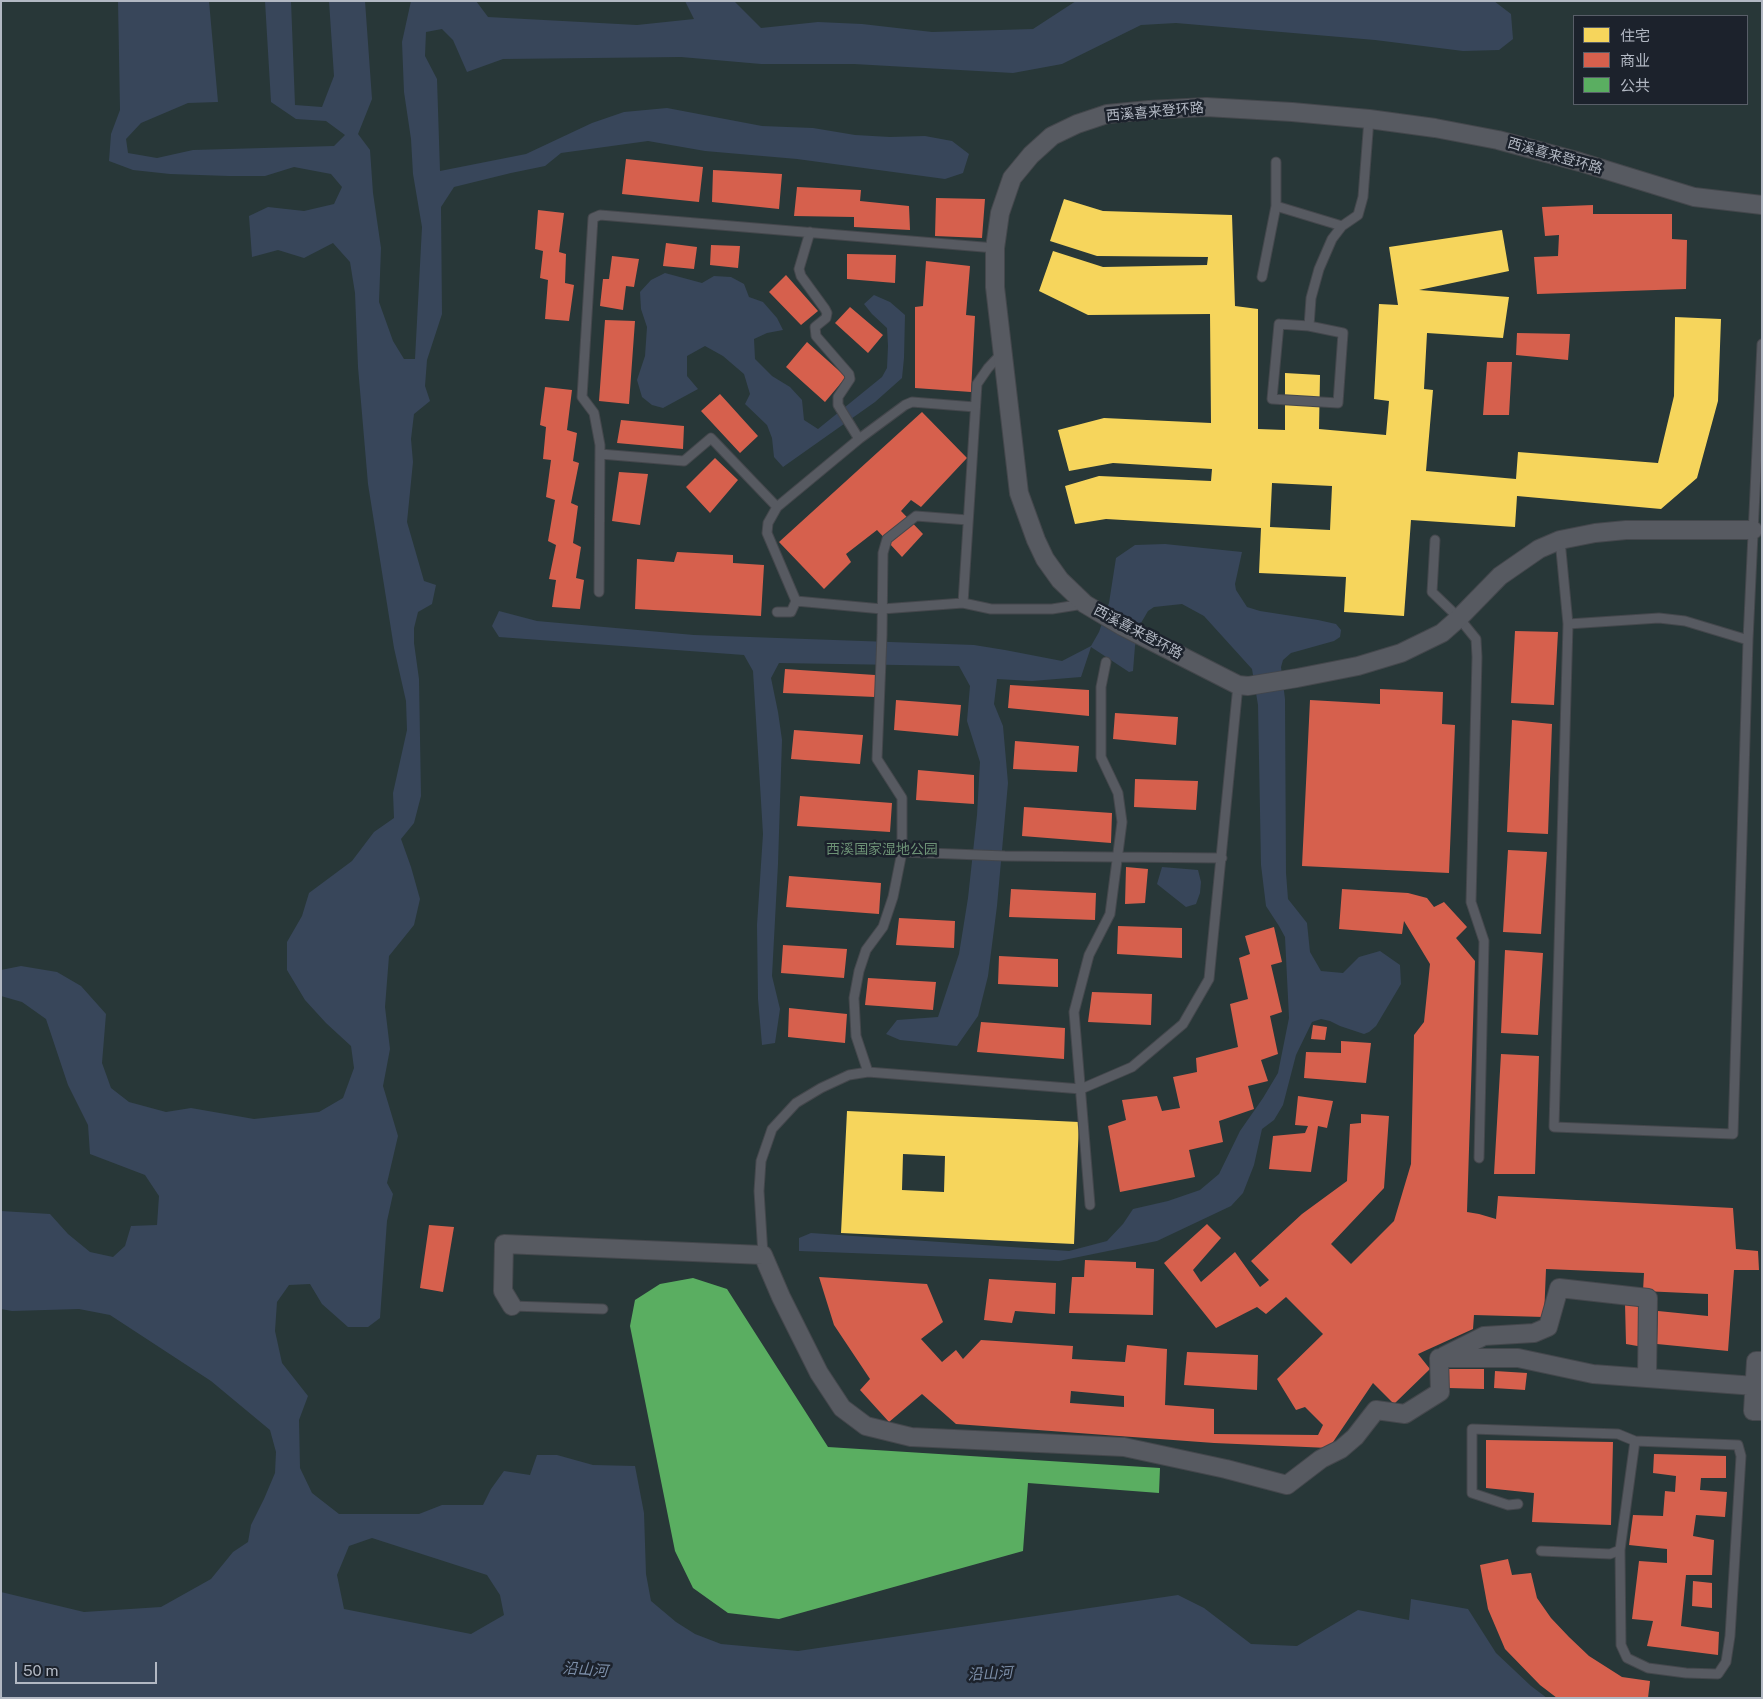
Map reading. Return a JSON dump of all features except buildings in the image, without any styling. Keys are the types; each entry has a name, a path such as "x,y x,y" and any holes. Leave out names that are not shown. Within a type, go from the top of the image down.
{"street":[{"name":"西溪喜来登环路","path":"1243,686 1122,626 1085,604 1060,580 1045,559 1036,540 1019,493 995,287 995,248 1000,213 1012,178 1031,155 1052,136 1077,124 1107,114 1206,107 1292,112 1436,128 1498,140 1694,197 1762,205"},
{"path":"1243,686 1358,666 1401,654 1442,633 1460,618 1500,576 1539,549 1560,540 1595,533 1626,530 1753,530"},
{"path":"503,1300 504,1244 763,1255 781,1297 819,1373 842,1408 866,1426 911,1437 1124,1447 1226,1469 1287,1485 1321,1459 1356,1437 1376,1410 1405,1414 1440,1392 1439,1358"},
{"path":"1439,1358 1484,1336 1534,1333 1548,1327 1559,1288 1648,1298 1647,1378"},
{"path":"1439,1358 1518,1358 1593,1374 1755,1386"},
{"path":"1762,1361 1756,1361 1753,1411 1762,1411"}],"lane":[{"path":"1308,326 1311,298 1319,269 1332,239 1342,226 1358,215 1363,197 1368,119"},
{"path":"1262,277 1276,206 1276,162"},
{"path":"1276,206 1342,226"},
{"path":"599,592 600,454 594,413 582,397 593,218 600,215 995,248"},
{"path":"810,232 799,269 800,276 827,313 826,318 815,327 816,336 849,374 850,379 838,397 838,405 859,439"},
{"path":"1279,324 1308,326 1343,333 1338,403 1272,399 1279,324"},
{"path":"1560,540 1568,624 1554,1127 1733,1134 1748,640 1762,344"},
{"path":"963,603 977,384 1002,352"},
{"path":"777,612 791,612 796,601 767,534 768,523 777,507 859,439 905,404 912,402 975,407"},
{"path":"600,454 684,461 711,438 777,507"},
{"path":"868,1072 856,1036 854,998 859,971 866,950 884,927 893,897 902,852 902,798 877,758 883,553 887,539 916,516 968,520"},
{"path":"1435,540 1432,592 1460,618 1476,639 1471,902 1484,941 1479,1158"},
{"path":"796,601 882,609 963,603 991,609 1052,609 1085,604"},
{"path":"1568,624 1659,618 1685,621 1748,640"},
{"path":"1090,1205 1074,1012 1089,955 1110,914 1122,822 1118,793 1102,758 1101,687 1106,662"},
{"path":"763,1255 759,1191 761,1161 772,1130 796,1103 821,1088 849,1074 868,1072 1081,1088 1132,1067 1183,1024 1209,979 1243,686"},
{"path":"902,852 1005,856 1222,858"},
{"path":"503,1300 603,1309"},
{"path":"1518,1504 1508,1505 1472,1493 1472,1429 1618,1434 1635,1441 1738,1445 1742,1456 1730,1636 1726,1662 1718,1674 1686,1673 1648,1668 1627,1658 1621,1645 1620,1550 1635,1441"},
{"path":"1541,1551 1610,1554 1620,1550"}],"green space":[{"name":"西溪国家湿地公园","path":"1,1 1762,1 1762,1698 1,1698"}],"water":[{"name":"沿山河","path":"118,1 209,1 218,102 188,103 141,123 126,139 128,153 157,158 193,150 334,146 345,135 326,121 296,119 271,102 265,1 291,1 295,105 322,107 334,76 329,1 365,1 372,99 358,134 370,150 373,193 381,248 379,302 393,341 404,359 415,359 422,227 413,174 411,139 404,92 402,42 411,1 476,1 488,17 637,25 694,19 685,1 734,1 761,28 818,22 862,24 932,32 1033,29 1076,1 1494,1 1511,14 1513,39 1499,50 1463,51 1375,40 1176,23 1141,25 1062,64 1013,73 854,64 761,64 681,57 503,59 467,72 453,40 442,29 426,32 425,56 437,79 440,171 526,154 592,123 624,112 667,108 762,126 813,128 855,135 925,136 952,141 969,154 963,173 945,179 797,159 705,151 648,141 561,153 545,166 454,187 441,207 442,314 427,360 425,386 430,401 414,414 411,439 413,462 407,522 424,581 436,585 432,604 418,612 414,628 419,679 421,796 414,823 401,839 420,899 414,925 389,956 385,1007 390,1049 383,1086 398,1136 387,1183 393,1194 387,1221 380,1318 368,1327 348,1327 322,1304 310,1284 289,1285 277,1302 275,1331 282,1363 308,1396 299,1420 300,1468 312,1493 339,1514 419,1514 442,1505 483,1505 491,1489 504,1471 530,1475 537,1455 557,1455 593,1465 635,1466 644,1513 646,1574 651,1601 676,1622 695,1634 721,1644 798,1651 1178,1595 1204,1608 1251,1644 1297,1646 1358,1610 1409,1620 1411,1599 1468,1609 1496,1653 1531,1686 1547,1698 1,1698 1,1592 84,1612 161,1607 211,1579 233,1552 248,1542 251,1525 275,1473 276,1452 270,1430 211,1381 110,1315 79,1309 12,1311 1,1309 1,1211 50,1214 68,1234 90,1252 113,1257 125,1246 131,1226 157,1225 159,1196 145,1175 90,1154 88,1125 68,1085 46,1019 22,1002 1,996 1,970 21,966 57,972 81,986 106,1014 102,1063 111,1088 129,1102 166,1112 191,1108 254,1119 319,1112 343,1098 354,1068 351,1046 305,1000 287,970 287,942 302,916 309,893 352,861 374,832 394,818 393,793 407,730 406,701 394,648 368,484 358,367 355,293 350,262 333,243 304,258 278,250 252,257 249,216 268,207 304,211 334,204 342,187 331,174 294,167 265,176 170,174 133,170 109,161 111,134 120,110","holes":["372,1538 487,1575 500,1595 504,1615 471,1634 344,1609 337,1575 349,1546"]},
{"path":"665,273 702,283 714,276 731,277 744,284 749,297 763,302 777,318 783,330 767,333 754,339 755,359 772,376 790,387 802,400 804,420 818,429 882,377 887,368 887,328 864,304 874,295 890,302 905,315 902,378 875,402 783,467 774,457 772,438 767,425 745,404 750,394 744,374 723,356 705,346 687,356 687,376 698,389 663,408 652,405 642,397 637,380 645,356 647,327 641,309 640,292 651,280"},
{"path":"1165,544 1242,552 1235,584 1236,590 1247,607 1336,624 1341,630 1340,637 1334,641 1291,653 1283,660 1281,667 1285,699 1286,873 1288,899 1307,923 1310,952 1321,971 1343,973 1359,957 1380,951 1400,965 1401,984 1376,1026 1369,1032 1364,1034 1321,1019 1312,1022 1296,1055 1283,1105 1274,1120 1262,1129 1254,1165 1243,1193 1231,1206 1157,1241 1059,1261 799,1251 799,1238 811,1233 1069,1251 1107,1241 1123,1224 1133,1209 1168,1201 1200,1190 1219,1174 1240,1131 1278,1073 1289,1018 1285,937 1266,906 1261,865 1258,705 1252,669 1204,616 1182,604 1154,607 1148,611 1141,623 1135,646 1133,671 1129,672 1091,647 1081,677 1032,681 997,679 994,704 1003,726 1008,783 997,906 988,976 978,1016 957,1046 900,1040 886,1034 897,1020 938,1017 959,954 968,898 977,815 980,762 967,721 970,686 959,666 779,663 771,678 782,740 772,976 780,1009 775,1043 762,1045 758,999 757,925 763,834 753,671 744,655 499,637 492,626 499,611 537,621 694,635 974,645 1062,661 1091,646 1099,632 1109,603 1116,558 1135,545"},
{"path":"1162,867 1198,870 1201,882 1196,904 1186,907 1157,884"}]}
